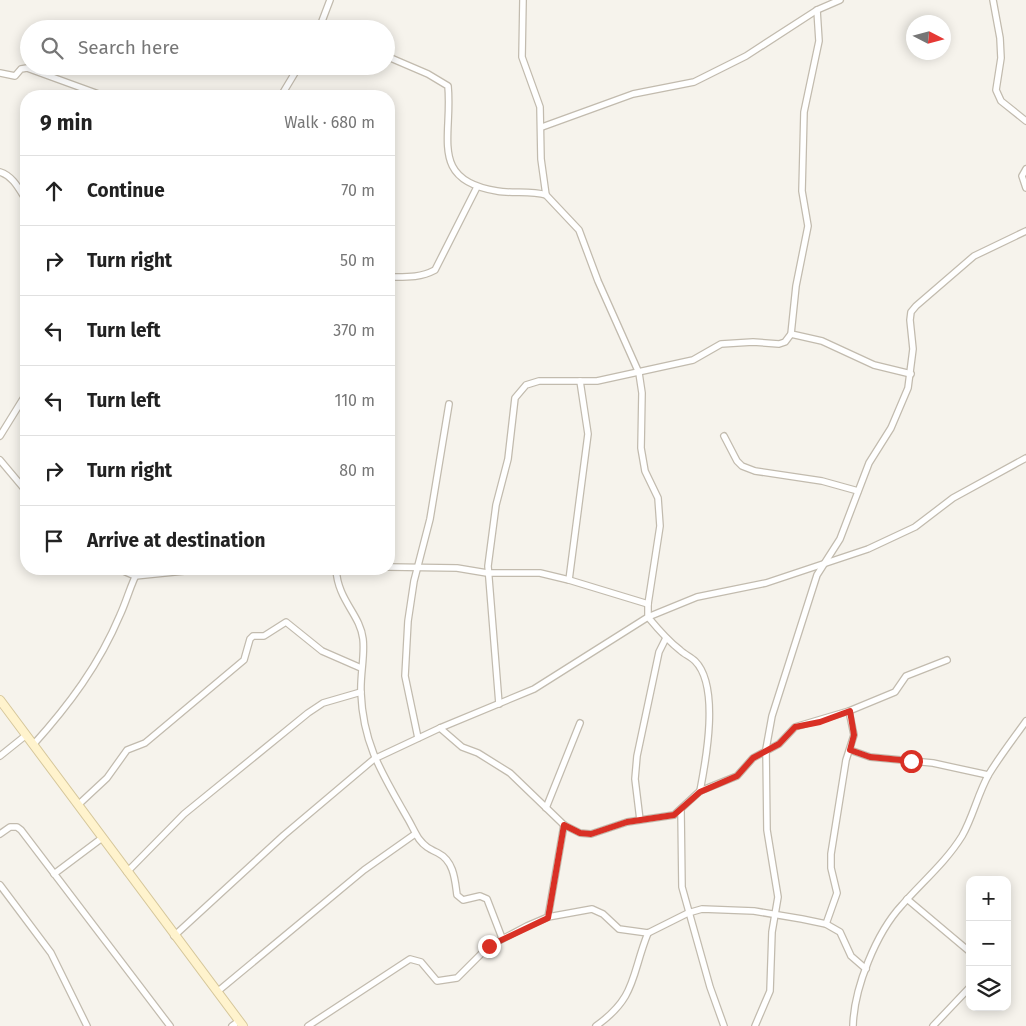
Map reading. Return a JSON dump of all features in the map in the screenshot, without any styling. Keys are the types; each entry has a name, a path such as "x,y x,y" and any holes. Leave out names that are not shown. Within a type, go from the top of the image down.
{"street":[{"path":"323,20 329,0"},
{"path":"523,0 522,57 540,107 542,159 546,195 579,230 598,282 640,373 642,393 641,448 645,471 658,498 660,526 648,604 648,617 666,638 696,662 707,692 709,721 700,792"},
{"path":"542,127 633,94 694,82 746,56 817,10 840,0"},
{"path":"993,0 1000,38 1001,58 996,90 998,98 1026,121"},
{"path":"499,704 488,573 496,505 508,459 515,398 526,385 539,381 597,381 693,360 722,344 754,342 780,344 785,342 791,334 796,286 808,226 802,191 804,112 819,41 817,10"},
{"path":"395,60 428,74 448,86 450,166 456,174 477,186 497,192 546,195"},
{"path":"0,73 14,76 20,70"},
{"path":"46,75 88,90"},
{"path":"285,90 294,75"},
{"path":"1026,169 1022,176 1026,188"},
{"path":"0,172 14,182 20,191"},
{"path":"395,277 426,275 435,270 477,186"},
{"path":"755,1026 770,991 770,957 778,886 767,830 766,749 772,716 784,671 807,599 821,566 840,540 869,464 891,428 908,388 913,349 911,312 974,256 1026,231"},
{"path":"791,334 822,341 874,365 911,374"},
{"path":"569,580 588,434 580,381"},
{"path":"0,436 20,404"},
{"path":"418,738 407,691 405,671 408,622 417,567 431,510 450,404"},
{"path":"724,436 737,461 742,466 755,471 822,481 858,491"},
{"path":"174,936 284,835 374,759 440,728 534,690 648,617 697,597 766,583 868,549 908,530 936,513 954,498 1026,458"},
{"path":"0,460 20,484"},
{"path":"395,567 458,568 488,573 540,573 648,604"},
{"path":"33,745 66,709 98,660 120,615 135,576 145,575"},
{"path":"336,575 343,600 360,630 363,640 361,692 364,725 374,759 415,834 424,846 444,857 451,865 459,899 480,896 487,899 502,938"},
{"path":"78,805 107,778 128,750 145,743 244,660 250,639 253,636 264,636 286,622 322,651 361,668"},
{"path":"640,820 635,779 637,756 659,652 666,638"},
{"path":"440,728 462,747 478,753 510,773 564,825 580,833 591,834 640,820 666,817 681,811 700,792 731,780 753,758 766,749 779,744 795,727 820,722 894,692 906,676 947,660"},
{"path":"127,872 184,814 308,713 328,700 361,692"},
{"path":"0,700 174,936 241,1023 232,1026"},
{"path":"826,924 837,893 830,868 831,854 846,760 854,735 850,711"},
{"path":"853,1026 853,1014 872,952 887,926 907,899 940,865 961,837 975,810 988,775 1026,721"},
{"path":"546,808 580,723"},
{"path":"0,756 25,736"},
{"path":"850,750 870,757 933,764 988,775"},
{"path":"681,811 682,887 688,913 724,1026"},
{"path":"548,918 564,825"},
{"path":"0,834 10,827 17,827 170,1026"},
{"path":"217,992 364,870 415,834"},
{"path":"54,874 102,838"},
{"path":"0,885 51,953 87,1026"},
{"path":"907,899 966,949"},
{"path":"308,1026 410,959 421,962 437,981 445,981 464,974 485,950 502,938 548,918 592,909 603,914 619,929 648,933 688,913 702,909 776,914 826,924 840,932 851,956 866,969"},
{"path":"596,1026 618,1009 627,997 648,933"},
{"path":"933,1026 966,991"}],"route":[{"path":"489,946 527,926 548,918 564,825 580,833 591,834 627,822 674,815 681,811 694,795 737,776 753,758 766,749 779,744 795,727 808,722 820,722 832,716 850,711 854,735 850,750 870,757 911,761"}]}
